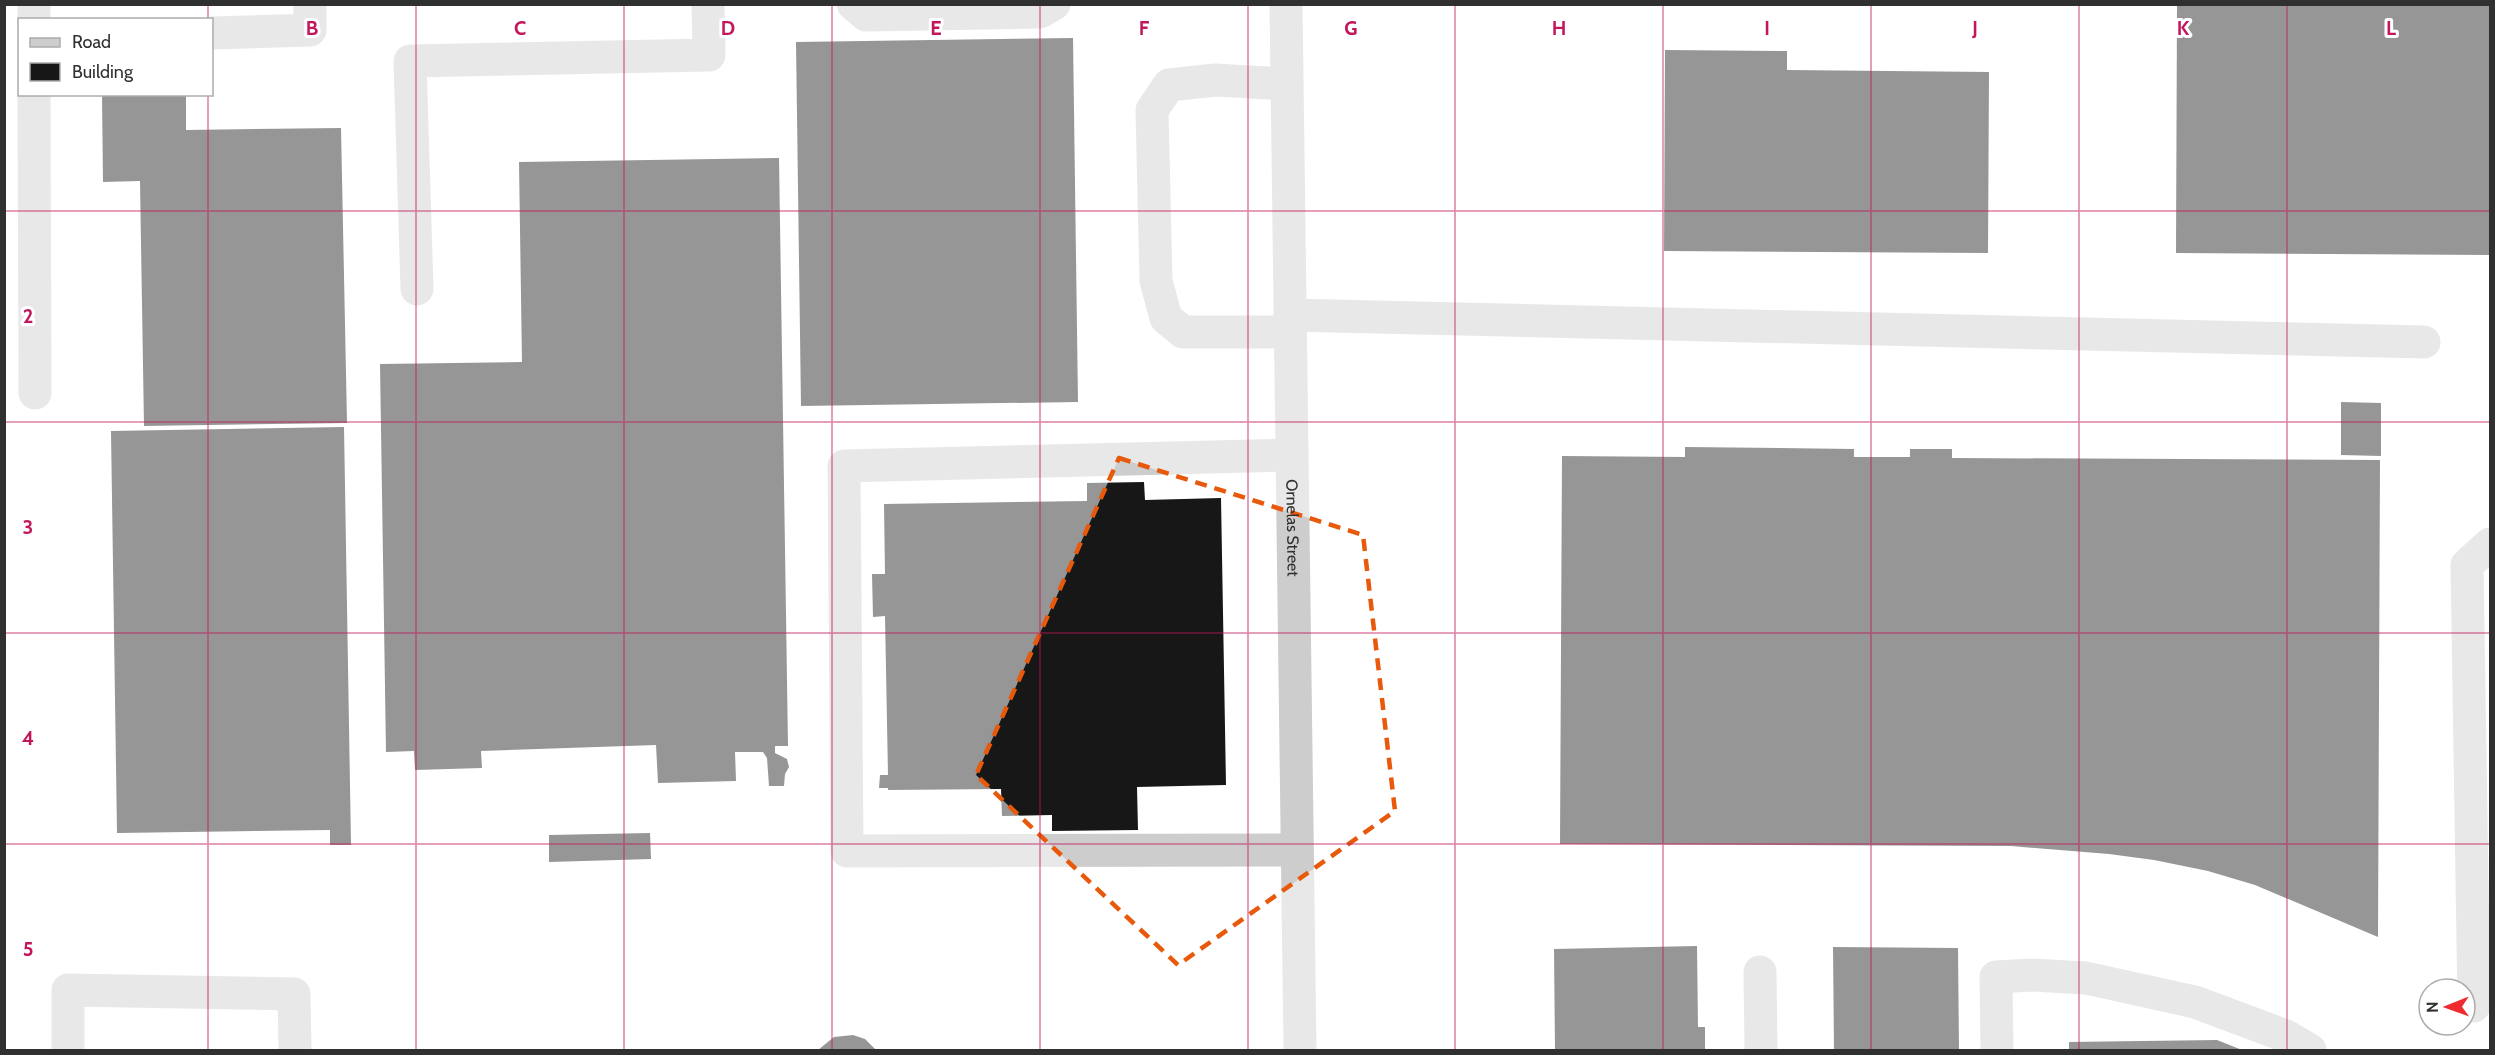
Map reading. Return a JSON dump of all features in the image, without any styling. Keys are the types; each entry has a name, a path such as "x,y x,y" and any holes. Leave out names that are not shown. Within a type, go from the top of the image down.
{"street":[{"path":"213,33 310,30 310,4"},
{"path":"417,290 410,61 709,55 708,4"},
{"path":"853,4 866,15 1040,12 1054,4"},
{"name":"Ornelas Street","path":"1286,4 1300,1050"},
{"path":"1287,84 1215,80 1169,85 1152,110 1156,281 1166,318 1183,332 1290,323 2424,342"},
{"path":"34,96 34,393"},
{"path":"1292,455 844,466 847,851 1297,850"},
{"path":"2474,977 2467,565 2490,544"},
{"path":"1760,972 1761,1050"},
{"path":"1997,1050 1996,977 2032,975 2086,978 2195,1002 2286,1036 2310,1050"},
{"path":"68,1050 68,990 294,994 295,1050"}],"highlighted area":[{"path":"1119,458 1363,535 1395,811 1178,965 976,775"}],"building":[{"path":"2177,5 2490,5 2490,255 2176,253"},
{"path":"1073,38 1078,402 801,406 796,42"},
{"path":"1665,50 1787,51 1787,70 1989,72 1988,253 1664,251"},
{"path":"102,96 186,96 186,130 341,128 347,423 144,426 140,181 103,182"},
{"path":"779,158 788,746 775,746 775,753 787,759 789,767 785,774 784,786 769,786 767,758 763,752 735,752 736,781 658,783 656,745 481,751 482,768 415,770 414,751 386,752 380,364 522,362 519,162"},
{"path":"2341,402 2381,403 2381,456 2341,455"},
{"path":"344,427 351,845 330,845 330,830 117,833 111,431"},
{"path":"1685,447 1854,449 1854,457 1910,457 1910,449 1952,449 1952,458 2380,460 2378,937 2255,885 2208,871 2109,854 2011,846 1560,844 1562,456 1685,457"},
{"path":"1144,482 1145,500 1221,498 1226,785 1137,787 1138,830 1052,831 1052,815 1002,816 1001,789 888,790 888,788 879,788 880,775 888,775 885,616 873,617 872,574 885,574 884,504 1087,501 1087,483"},
{"path":"650,833 651,859 549,862 549,835"},
{"path":"1697,946 1698,1027 1705,1027 1705,1050 1555,1050 1554,949"},
{"path":"1833,947 1958,948 1959,1050 1834,1050"},
{"path":"853,1035 865,1039 876,1050 818,1050 834,1037"},
{"path":"2217,1040 2242,1050 2069,1050 2069,1042"}]}
